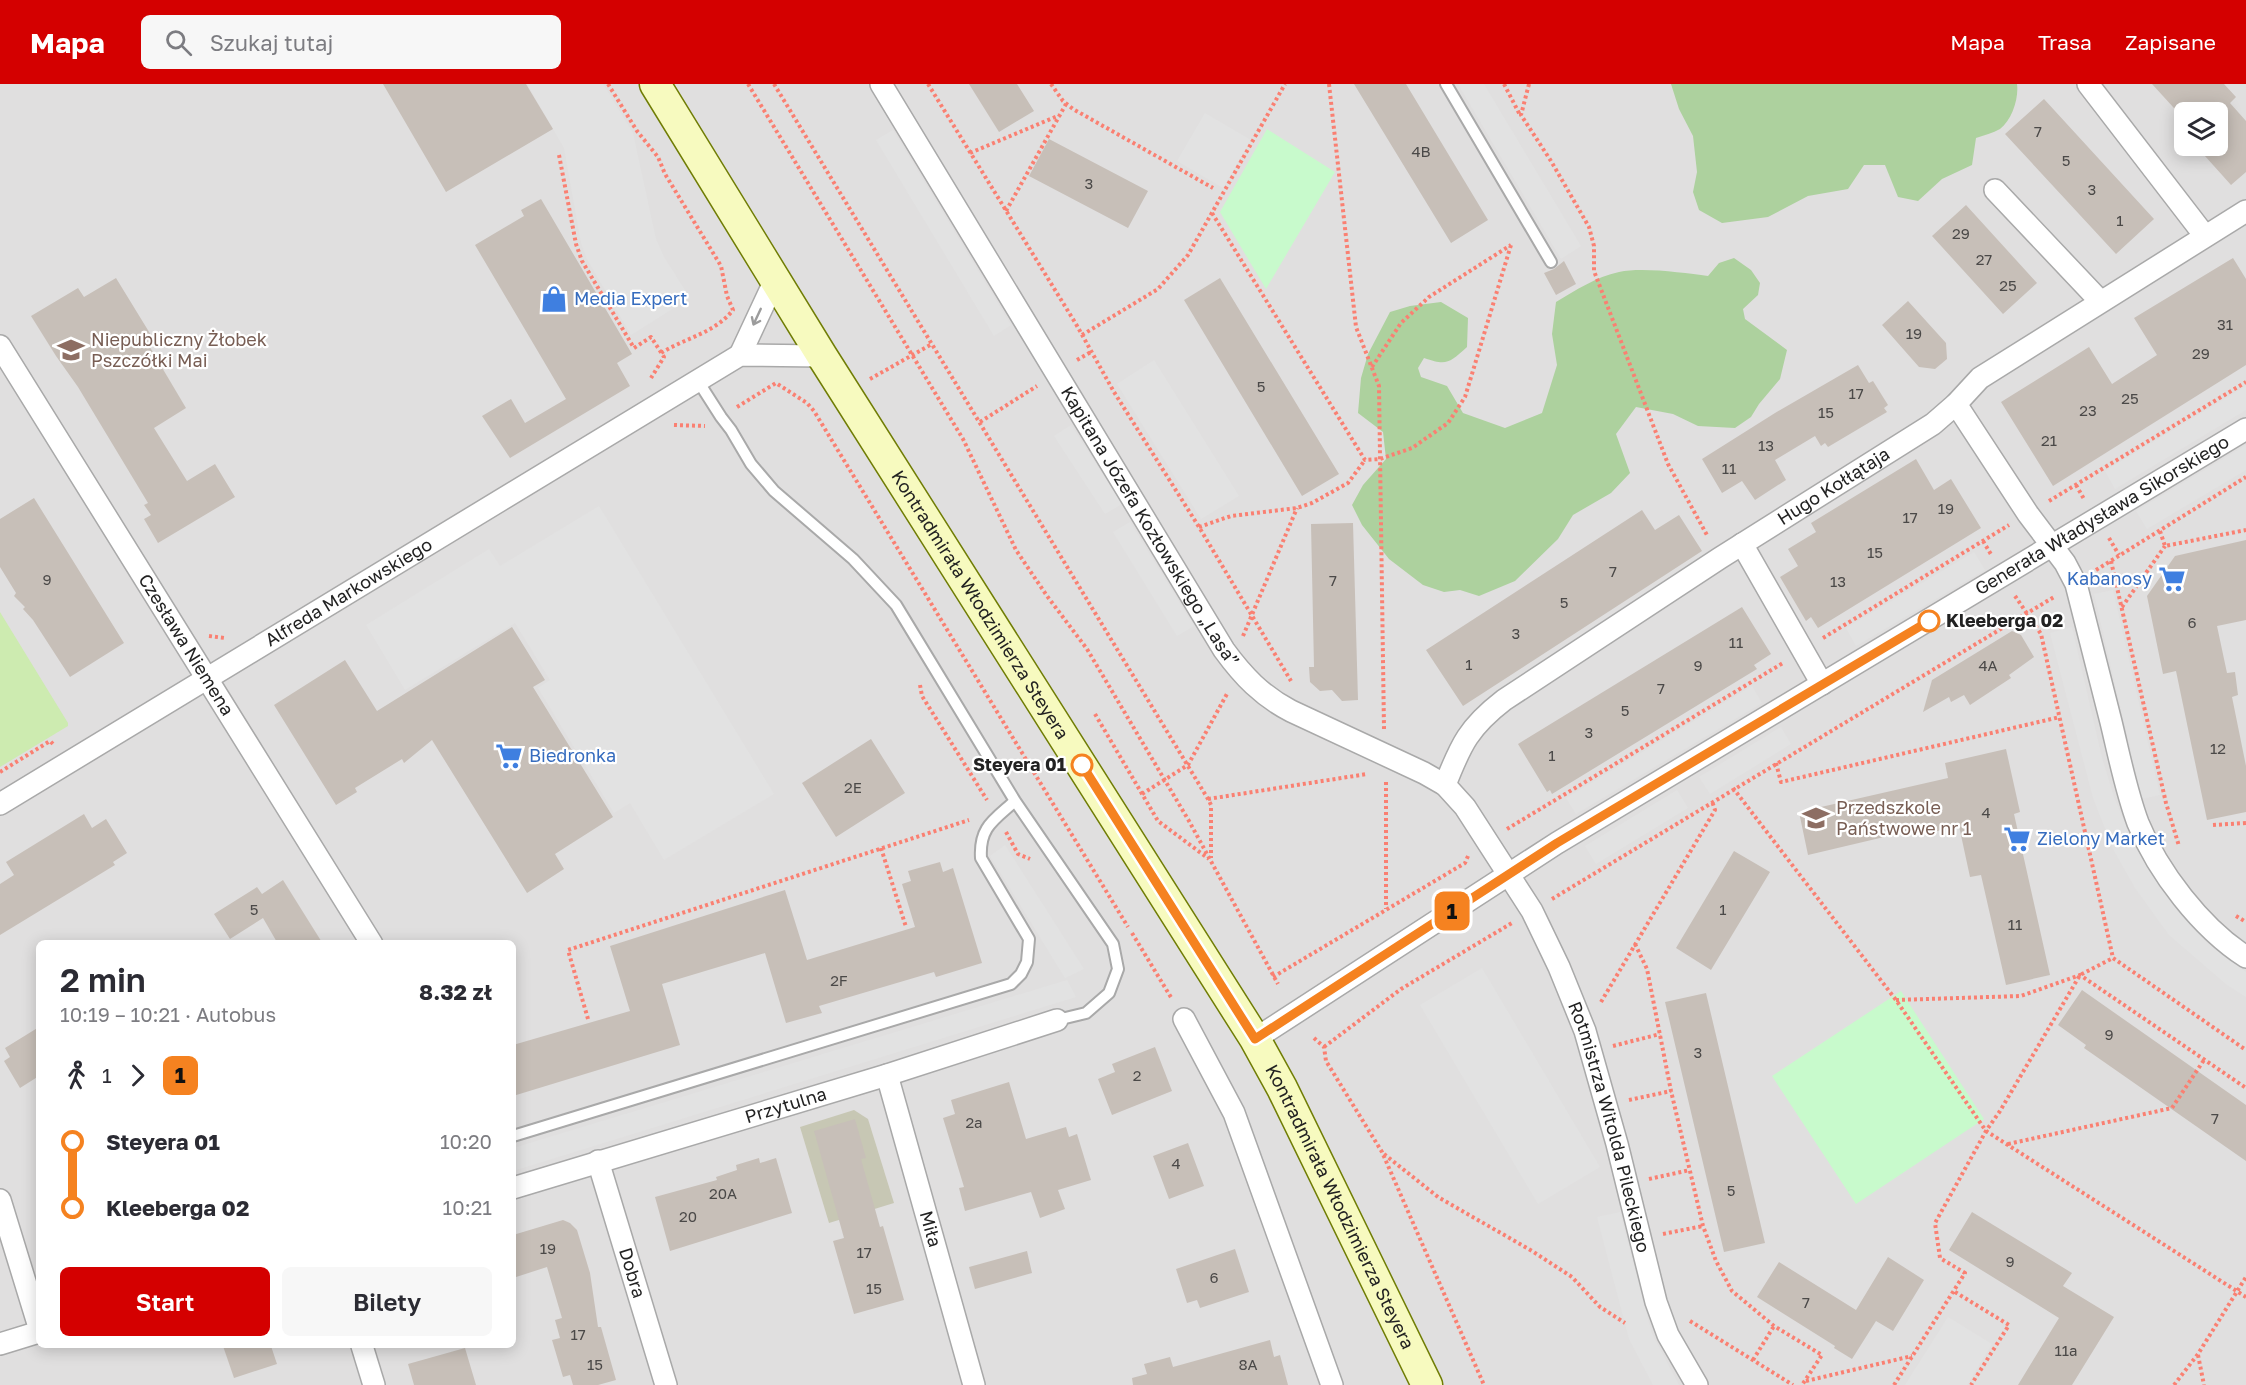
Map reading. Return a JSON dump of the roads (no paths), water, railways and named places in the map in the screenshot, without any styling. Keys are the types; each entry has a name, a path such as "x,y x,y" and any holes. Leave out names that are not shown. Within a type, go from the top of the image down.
{"street":[{"name":"Kontradmirała Włodzimierza Steyera","path":"655,84 822,356 1255,1039 1282,1088 1427,1385"},
{"name":"Kapitana Józefa Kozłowskiego „Lasa”","path":"881,84 1236,667 1255,687 1281,706 1445,785 1454,792 1465,807 1509,875"},
{"path":"2088,84 2205,236"},
{"path":"1995,190 2100,302"},
{"name":"Hugo Kołłątaja","path":"1445,785 1465,738 1488,712 1504,700 1720,558 1933,424 1980,378 2246,211"},
{"path":"775,280 740,355 822,356"},
{"name":"Czesława Niemena","path":"0,346 370,940"},
{"name":"Alfreda Markowskiego","path":"0,804 740,355"},
{"path":"1956,404 2076,584 2131,800 2149,847 2164,872 2195,910 2246,957"},
{"name":"Generała Władysława Sikorskiego","path":"1255,1039 1568,837 2246,429"},
{"path":"1742,544 1822,684"},
{"name":"Rotmistrza Witolda Pileckiego","path":"1509,875 1532,911 1559,967 1585,1031 1617,1144 1656,1302 1668,1335 1696,1385"},
{"path":"1184,1019 1234,1113 1332,1385"},
{"name":"Przytulna","path":"516,1187 1057,1020"},
{"name":"Miła","path":"887,1074 974,1385"},
{"name":"Dobra","path":"598,1161 666,1385"},
{"path":"0,1200 36,1320"},
{"path":"0,1344 36,1331"},
{"path":"363,1348 374,1385"}],"lane":[{"path":"1446,84 1551,262"},
{"path":"698,381 751,464 774,491 853,559 896,605 1015,801 1113,944 1118,969 1109,993 1086,1013 1057,1020"},
{"path":"516,1136 1011,984 1021,974 1027,962 1029,939 981,858 980,845 990,822 1015,801"}],"place":[{"name":"Media Expert","path":"554,299"},
{"name":"Niepubliczny Żłobek Pszczółki Mai","path":"71,350"},
{"name":"Kabanosy","path":"2172,579"},
{"name":"Kleeberga 02","path":"1929,621"},
{"name":"Biedronka","path":"509,756"},
{"name":"Steyera 01","path":"1082,765"},
{"name":"Przedszkole Państwowe nr 1","path":"1816,818"},
{"name":"Zielony Market","path":"2017,839"}]}
